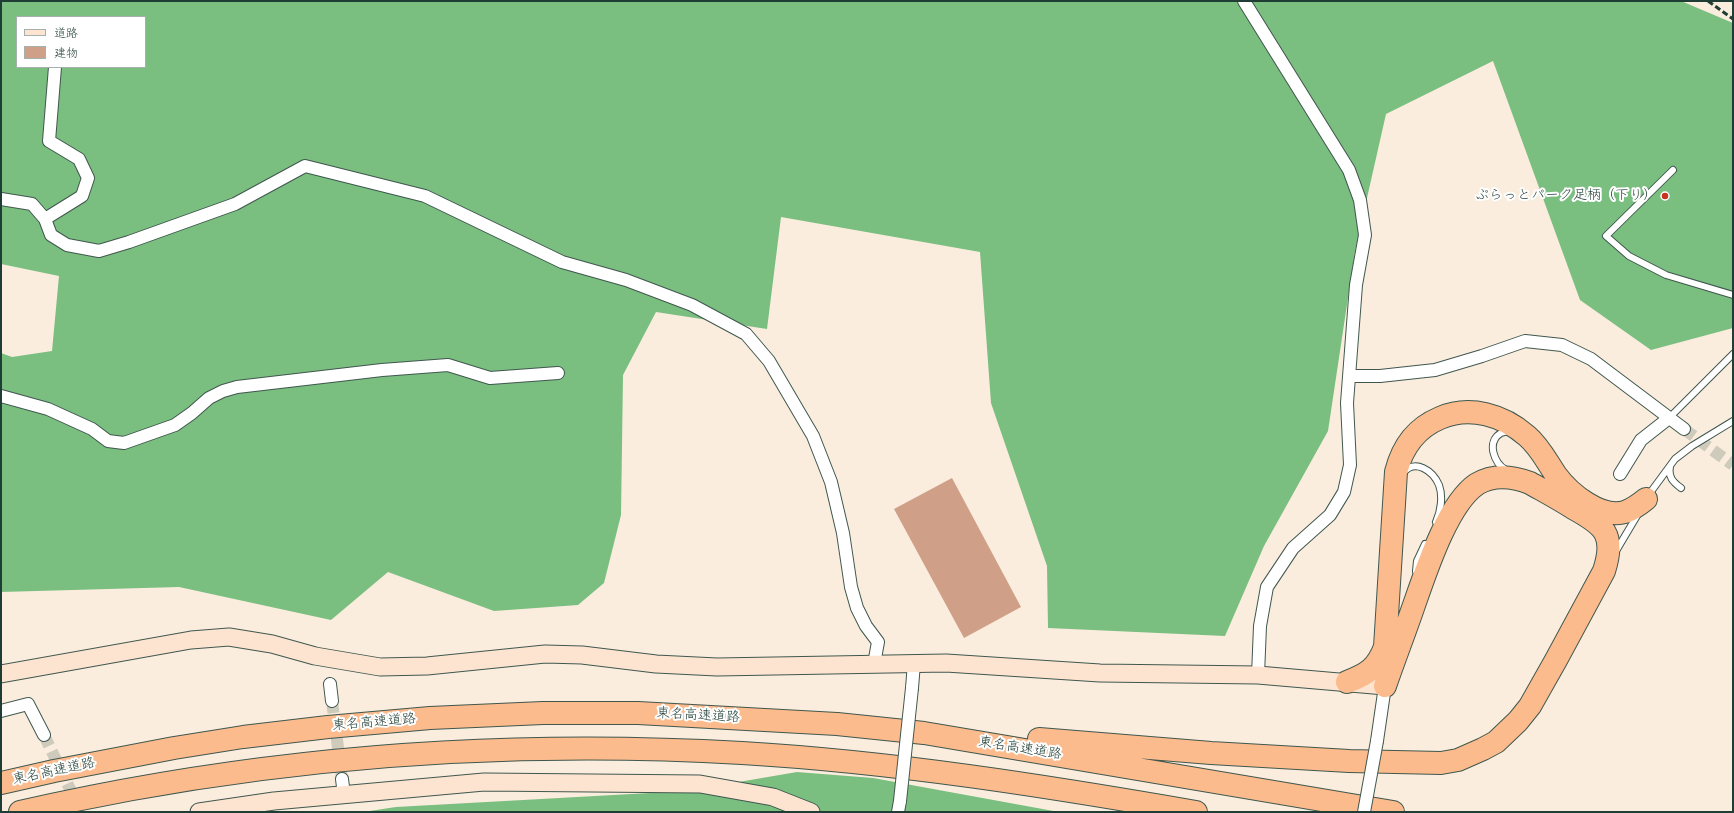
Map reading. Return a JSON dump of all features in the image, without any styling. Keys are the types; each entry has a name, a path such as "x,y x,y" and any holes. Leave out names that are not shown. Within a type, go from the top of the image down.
{"highway":[{"path":"1347,682 1369,672 1381,658 1385,647 1395,484 1399,459 1410,441 1424,427 1448,415 1476,412 1490,415 1516,427 1528,436 1567,487 1580,498 1599,509 1612,513 1624,512 1634,508 1646,499"},
{"path":"924,733 1089,742 1211,753 1349,761 1441,763 1458,760 1496,742 1518,721 1530,706 1604,571 1608,559 1609,548 1608,538 1600,524 1530,483 1517,478 1503,477 1488,479 1478,484 1462,499 1443,533 1421,587 1385,686"},
{"name":"東名高速道路","path":"1,783 122,758 243,737 328,727 430,718 543,713 638,713 837,724 924,733 1393,812"},
{"path":"20,812 74,800 186,780 289,766 403,755 504,750 631,749 742,753 852,762 994,779 1189,811"}],"street":[{"path":"1244,1 1349,170 1360,200 1365,235 1356,285 1347,403 1350,465 1344,492 1330,515 1293,548 1267,587 1260,626 1258,675"},
{"path":"45,219 82,196 88,178 79,159 49,141 55,68"},
{"path":"1,200 32,204 45,219 51,235 67,245 98,251 129,242 235,204 305,166 425,196 562,262 626,280 692,305 746,334 769,361 814,436 831,482 843,533 851,587 857,608 866,626 878,642 874,664"},
{"path":"1350,376 1380,376 1436,370 1525,341 1562,345 1591,359 1684,429"},
{"path":"1,396 48,409 92,429 108,441 124,443 175,425 209,398 223,391 237,387 382,370 448,365 490,378 558,374"},
{"path":"1620,474 1641,440 1669,418"},
{"path":"1,674 191,640 228,637 272,644 315,656 380,667 427,666 545,654 582,655 656,664 717,667 946,663 1100,673 1258,675 1385,686 1364,812"},
{"path":"899,806 914,663"},
{"path":"330,684 332,701"},
{"path":"1,711 28,704 44,735"},
{"path":"199,812 274,801 343,787 484,782 700,784 774,797 811,812"}],"lane":[{"path":"1673,170 1606,236 1629,256 1666,275 1733,295"},
{"path":"1669,418 1733,354"},
{"path":"1604,571 1646,499 1675,459 1692,446 1733,421"},
{"path":"1517,478 1502,468 1494,457 1492,447 1496,438 1501,433 1511,431 1528,436"},
{"path":"1675,459 1671,465 1670,475 1672,480 1681,488"},
{"path":"1395,484 1406,469 1414,466 1423,467 1432,474 1439,484 1441,495 1441,506 1435,525"},
{"path":"1421,587 1416,572 1417,561 1428,539"}],"green space":[{"path":"1,1 1681,1 1733,23 1733,328 1651,350 1580,300 1493,61 1386,114 1355,251 1328,431 1264,546 1225,636 1048,628 1047,566 991,403 980,252 781,217 767,329 656,312 623,375 621,515 604,583 578,605 494,611 388,572 331,620 179,587 1,592 1,353 12,357 52,351 59,276 1,264"},
{"path":"797,772 873,778 1059,812 363,812 396,807 686,791"}],"building":[{"path":"952,478 1021,607 964,638 894,509"}],"tunnel":[{"path":"1684,429 1733,465"},
{"path":"332,701 342,779"},
{"path":"44,735 81,812"}],"railway":[{"path":"1708,1 1733,19"}],"place":[{"name":"ぷらっとパーク足柄（下り）","path":"1665,196"}]}
